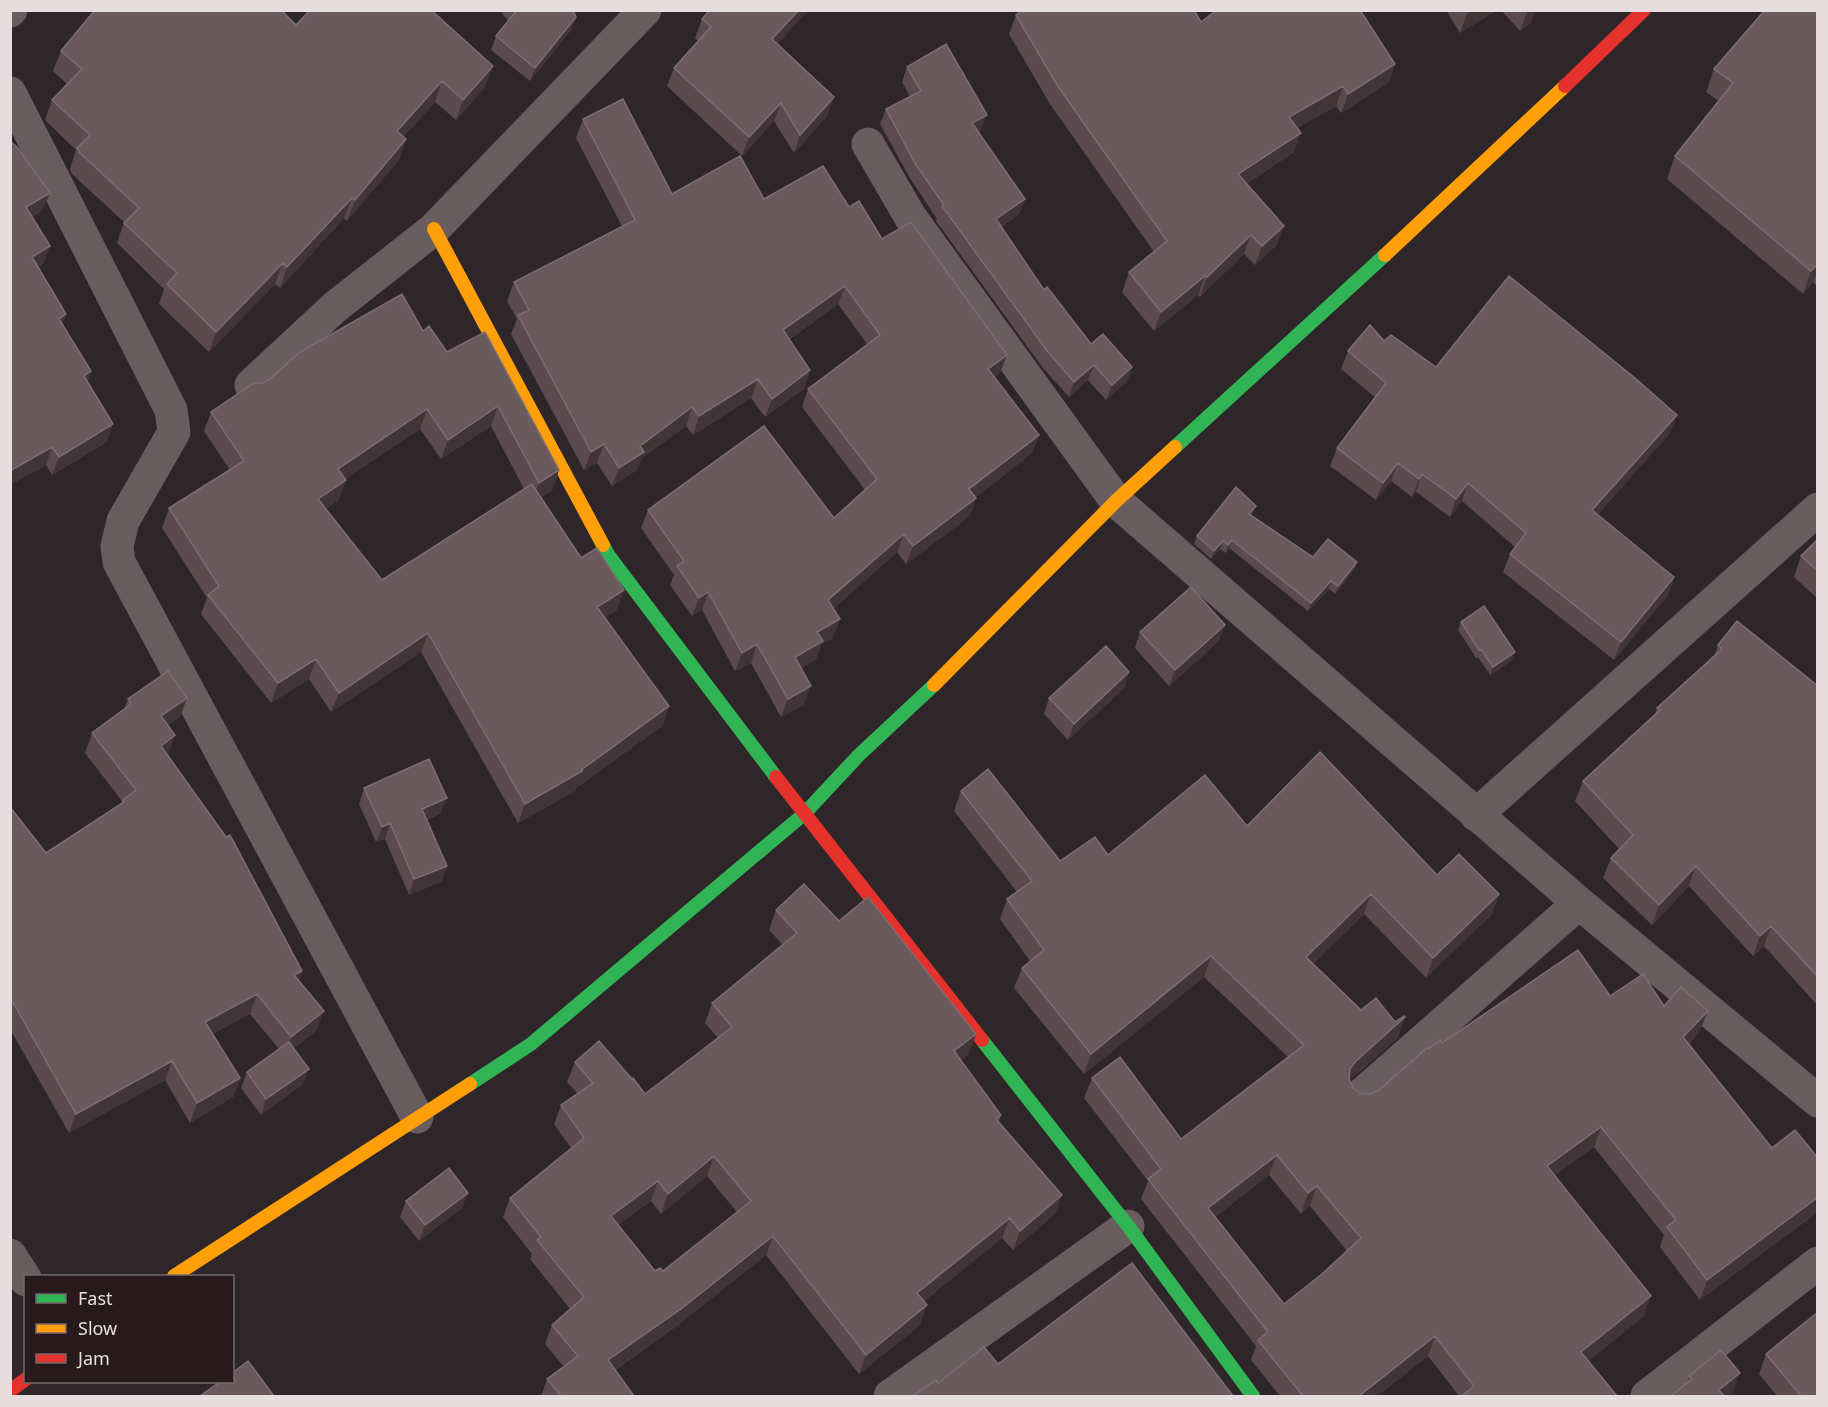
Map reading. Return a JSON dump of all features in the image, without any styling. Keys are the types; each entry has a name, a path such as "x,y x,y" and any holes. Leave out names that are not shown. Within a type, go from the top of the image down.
{"main road":[{"path":"176,1275 531,1044 804,814 859,755 936,683 1116,501 1467,180 1644,10"},
{"path":"434,229 609,556 804,814 1128,1226 1253,1396"},
{"path":"10,1391 24,1380"}],"street":[{"path":"251,385 335,307 434,229 645,10"},
{"path":"10,93 171,410 174,432 123,521 117,546 119,562 417,1117"},
{"path":"868,144 911,218 1116,501 1579,903 1814,1091"},
{"path":"1476,815 1818,509"},
{"path":"1360,1096 1579,903"},
{"path":"890,1396 1128,1226"},
{"path":"10,1255 24,1277"},
{"path":"1647,1396 1818,1263"}],"building":[{"path":"95,10 281,10 296,25 310,10 431,10 493,66 463,100 442,81 397,131 406,139 355,200 352,198 287,267 283,263 216,332 167,284 177,273 124,223 139,208 80,153 77,148 90,135 52,100 82,69 61,51"},
{"path":"517,10 573,10 576,17 535,68 496,36"},
{"path":"710,10 799,10 772,39 834,97 800,135 781,103 749,137 674,68 711,27 702,19"},
{"path":"1023,10 1194,10 1201,22 1217,10 1360,10 1395,64 1348,94 1343,86 1289,117 1301,133 1238,174 1284,226 1262,246 1251,235 1207,277 1205,276 1161,312 1129,272 1167,241 1057,85 1016,15"},
{"path":"1765,10 1818,10 1818,264 1811,271 1675,156 1733,83 1714,69"},
{"path":"946,44 987,115 972,123 1025,199 996,219 1044,290 1047,287 1091,344 1103,334 1132,367 1112,385 1094,365 1074,382 1048,352 942,206 944,205 916,165 886,109 921,91 907,67"},
{"path":"623,99 672,194 740,156 764,199 823,166 849,207 859,201 882,239 911,222 1007,355 988,369 1039,435 969,489 976,498 913,546 904,534 828,600 840,619 817,632 823,641 795,657 811,686 788,699 757,644 742,653 708,592 699,598 677,566 684,561 648,510 764,426 834,518 877,479 808,389 880,335 845,286 783,330 810,370 772,399 758,379 699,416 692,407 640,446 644,452 619,468 604,444 591,452 518,315 529,310 514,282 635,220 583,119"},
{"path":"10,141 17,147 50,193 26,207 50,246 32,257 66,314 59,319 91,371 84,376 113,424 59,457 52,447 10,471"},
{"path":"1509,276 1677,415 1592,510 1674,577 1621,642 1510,554 1526,533 1468,483 1456,499 1422,474 1419,479 1398,463 1383,483 1337,448 1386,383 1348,351 1370,325 1384,341 1391,335 1436,367"},
{"path":"402,294 423,331 429,326 447,352 485,332 559,470 539,483 498,406 448,440 427,409 338,469 346,480 318,499 382,580 532,484 581,558 597,548 624,590 597,607 669,706 582,771 525,804 428,633 339,693 316,659 278,683 208,595 219,586 169,508 244,461 211,412 254,383 263,383 270,379 300,352"},
{"path":"1236,487 1256,506 1249,514 1313,557 1328,539 1357,562 1338,586 1331,581 1311,603 1232,540 1228,545 1223,541 1214,551 1197,536"},
{"path":"1818,539 1818,571 1801,556"},
{"path":"1191,587 1225,625 1175,670 1140,632"},
{"path":"1484,606 1515,652 1493,667 1461,622"},
{"path":"1737,621 1818,686 1818,977 1771,926 1760,936 1696,866 1659,905 1611,858 1633,835 1583,781 1660,710 1657,708 1722,649 1718,645"},
{"path":"1106,646 1129,672 1074,724 1049,698"},
{"path":"168,671 187,698 161,716 175,735 161,746 226,837 230,835 302,971 294,975 324,1011 291,1037 257,994 205,1022 240,1078 197,1103 172,1061 76,1114 10,997 10,807 46,853 124,802 123,800 136,790 92,733 131,704 128,699"},
{"path":"1320,752 1437,875 1459,854 1499,894 1433,958 1371,894 1306,957 1361,1010 1376,998 1395,1022 1405,1017 1350,1069 1349,1079 1353,1088 1362,1094 1370,1094 1379,1090 1428,1047 1429,1049 1440,1040 1442,1043 1578,950 1610,996 1643,974 1664,1006 1681,987 1708,1011 1683,1037 1772,1148 1795,1130 1818,1158 1818,1197 1707,1280 1667,1227 1676,1220 1601,1127 1547,1166 1651,1296 1581,1352 1617,1396 1462,1396 1474,1386 1435,1336 1359,1396 1303,1396 1258,1340 1268,1332 1148,1179 1161,1169 1092,1078 1120,1057 1181,1139 1304,1045 1211,956 1091,1054 1022,968 1044,950 1007,899 1032,881 961,791 988,769 1060,861 1095,837 1108,855 1205,775 1247,826","holes":["1277,1155 1308,1193 1317,1186 1361,1238 1322,1274 1284,1304 1208,1208"]},
{"path":"429,759 447,798 422,809 447,866 414,879 390,823 382,827 364,788"},
{"path":"804,884 839,921 868,897 976,1034 954,1051 1001,1115 996,1119 1062,1195 1020,1231 1010,1218 917,1293 927,1305 866,1355 773,1236 681,1309 608,1360 634,1396 561,1396 547,1379 578,1356 552,1325 584,1297 537,1240 541,1237 510,1198 584,1138 561,1105 593,1083 575,1062 599,1041 645,1094 732,1027 712,1003 797,933 776,910","holes":["714,1156 751,1201 663,1271 660,1268 655,1271 611,1216 658,1181 668,1194"]},
{"path":"289,1042 309,1069 266,1099 247,1072"},
{"path":"449,1168 468,1193 425,1225 406,1201"},
{"path":"1132,1263 1233,1396 913,1396 936,1380 938,1383 984,1347 998,1364"},
{"path":"1818,1312 1818,1396 1801,1396 1766,1354"},
{"path":"1721,1350 1740,1373 1719,1390 1724,1396 1671,1396 1692,1379 1689,1376"},
{"path":"248,1361 274,1396 200,1396 219,1383 234,1383 234,1372"}],"traffic: fast":[{"path":"1175,447 1385,255"},
{"path":"603,545 776,777"},
{"path":"470,1084 531,1044 804,814 859,755 934,685"},
{"path":"982,1040 1128,1226 1253,1396"}],"traffic: slow":[{"path":"1385,255 1565,86"},
{"path":"434,229 603,545"},
{"path":"934,685 1116,501 1175,447"},
{"path":"176,1275 470,1084"}],"traffic: jam":[{"path":"1565,86 1644,10"},
{"path":"776,777 982,1040"},
{"path":"10,1391 24,1380"}]}
